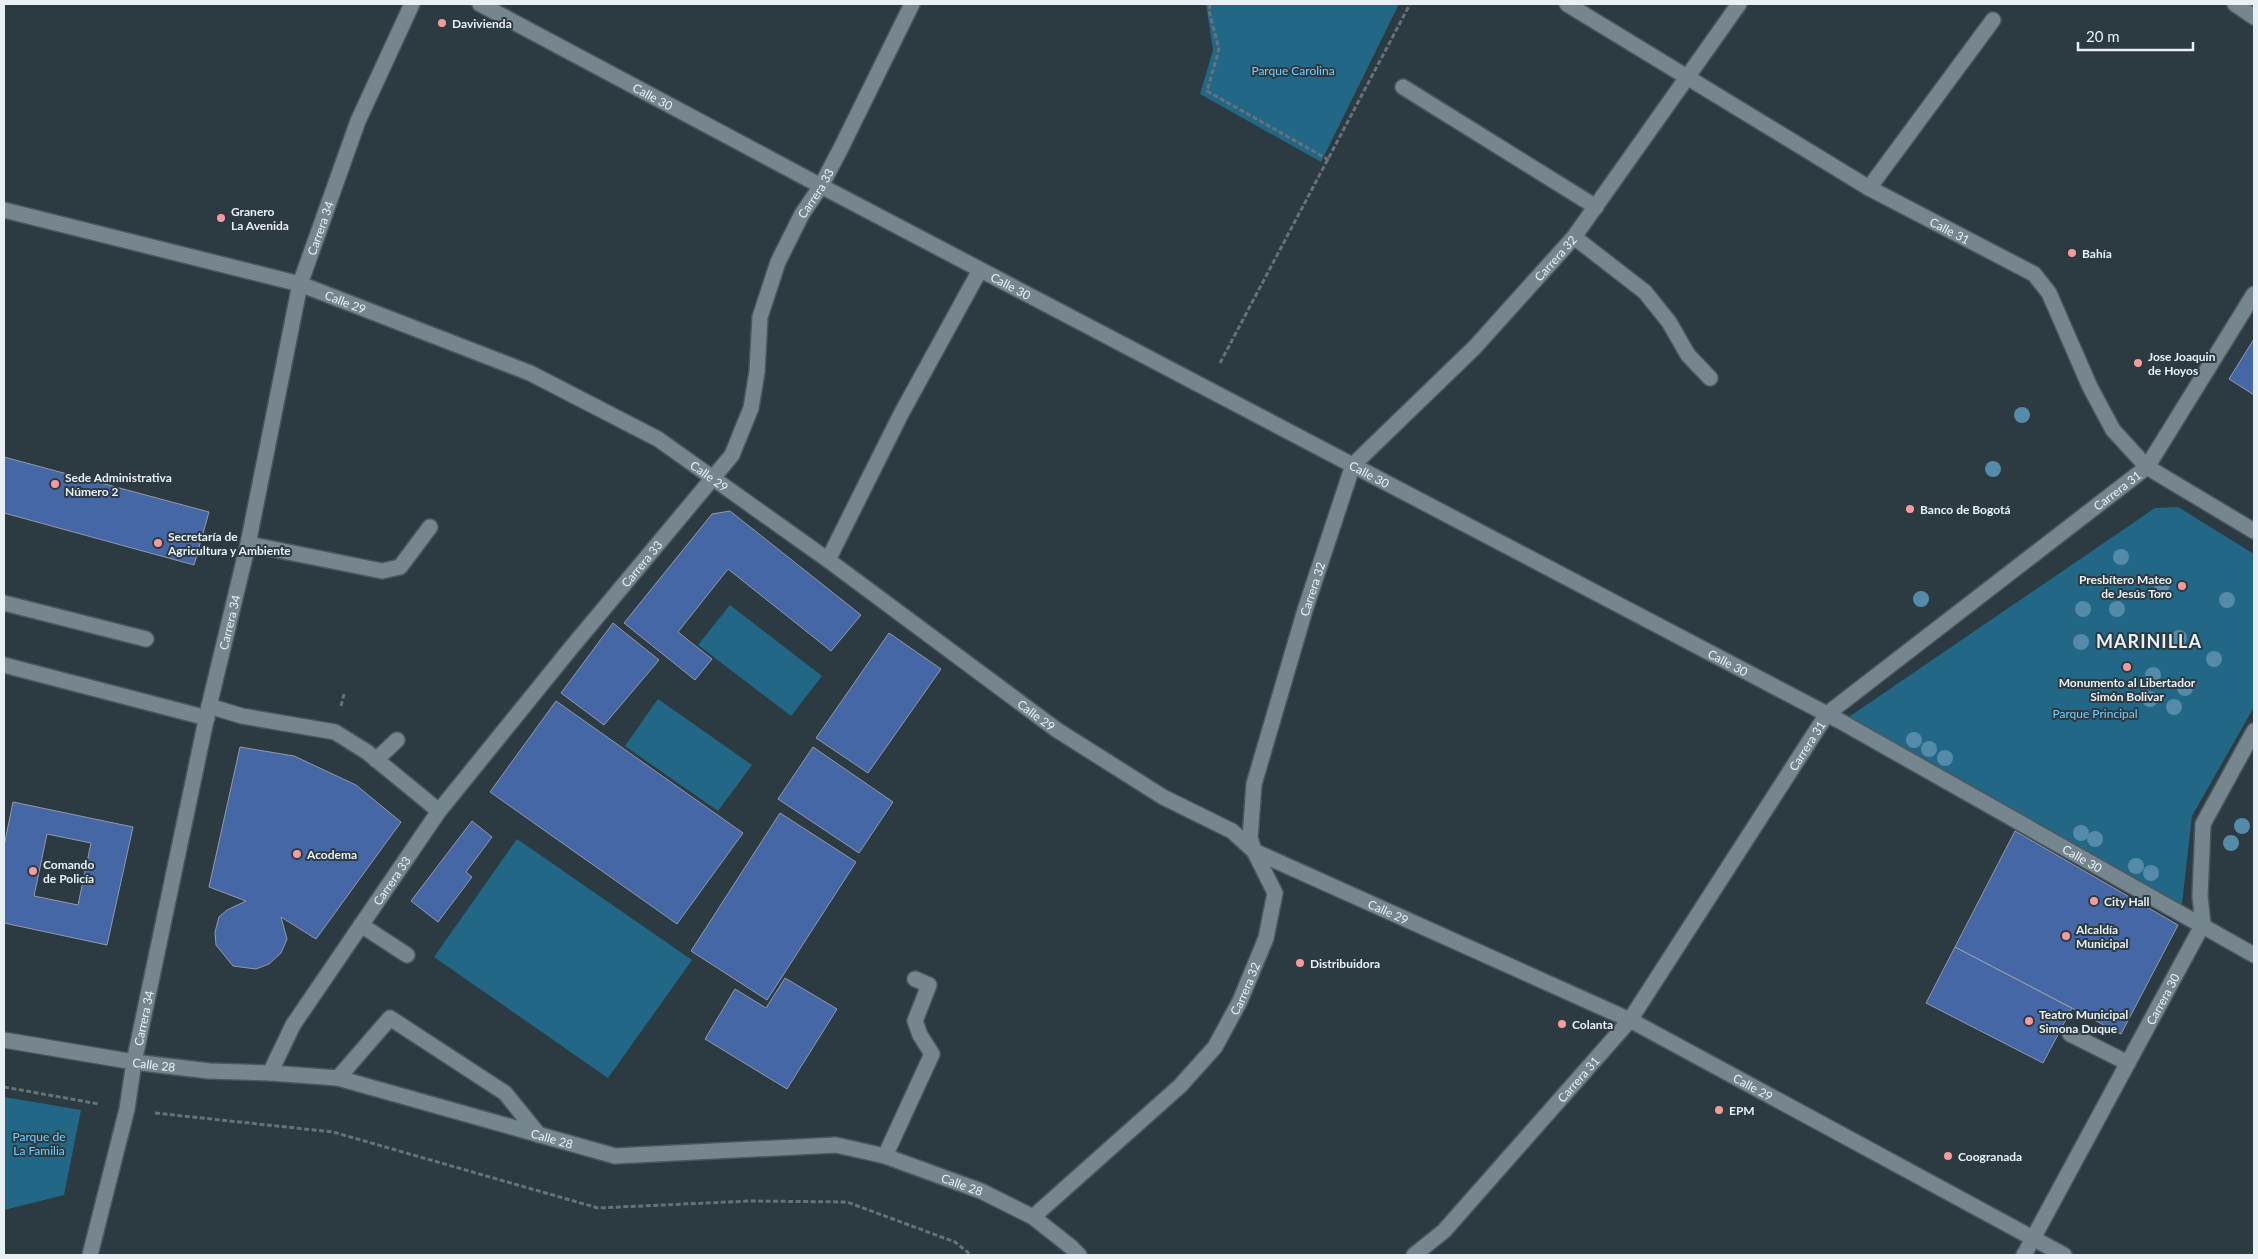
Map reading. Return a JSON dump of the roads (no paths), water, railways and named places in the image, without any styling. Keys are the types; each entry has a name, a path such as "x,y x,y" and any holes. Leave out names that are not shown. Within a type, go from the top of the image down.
{"street":[{"name":"Carrera 34","path":"90,1255 127,1109 134,1062 208,712 248,544 300,284 358,120 412,4"},
{"name":"Calle 30","path":"480,4 980,270 1827,714 2254,954"},
{"name":"Carrera 33","path":"270,1073 293,1026 439,811 571,648 732,455 751,408 757,372 760,317 778,262 802,214 821,186 912,4"},
{"name":"Calle 31","path":"1567,4 1869,188 2034,274 2049,293 2090,387 2112,430 2147,467 2254,532"},
{"name":"Carrera 32","path":"1033,1216 1180,1086 1214,1046 1240,1001 1266,938 1275,893 1254,851 1250,838 1254,784 1305,610 1353,465 1475,347 1574,238 1739,4"},
{"path":"2235,4 2254,17"},
{"path":"1869,188 1993,20"},
{"path":"1403,87 1596,208"},
{"name":"Calle 29","path":"4,210 300,284 530,373 658,439 828,560 1057,730 1163,797 1232,831 1254,851 1630,1020 2064,1255"},
{"path":"1574,238 1645,292 1669,322 1688,355 1710,378"},
{"path":"828,560 900,414 980,270"},
{"name":"Carrera 31","path":"1414,1255 1444,1231 1630,1020 1827,714 2147,467 2254,294"},
{"path":"248,544 382,571 400,567 430,527"},
{"path":"4,603 146,639"},
{"path":"4,665 208,712 335,732 376,760 439,811"},
{"path":"2203,924 2200,896 2203,824 2254,731"},
{"path":"376,760 396,740"},
{"name":"Carrera 30","path":"2024,1255 2203,924"},
{"path":"361,925 407,954"},
{"path":"884,1156 932,1054 920,1035 915,1021 929,984 915,979"},
{"path":"338,1078 390,1018 505,1093 538,1135"},
{"path":"2070,1034 2128,1063"},
{"name":"Calle 28","path":"4,1040 134,1062 208,1071 338,1078 615,1156 836,1145 884,1156 972,1187 1033,1216 1071,1246 1079,1255"}],"place":[{"name":"Davivienda","path":"442,23"},
{"name":"Granero La Avenida","path":"221,218"},
{"name":"Bahía","path":"2072,253"},
{"name":"Jose Joaquin de Hoyos","path":"2138,363"},
{"name":"Sede Administrativa Número 2","path":"55,484"},
{"name":"Banco de Bogotá","path":"1910,509"},
{"name":"Secretaría de Agricultura y Ambiente","path":"158,543"},
{"name":"Presbítero Mateo de Jesús Toro","path":"2182,586"},
{"name":"Monumento al Libertador Simón Bolivar","path":"2127,667"},
{"name":"Acodema","path":"297,854"},
{"name":"Comando de Policía","path":"33,871"},
{"name":"City Hall","path":"2094,901"},
{"name":"Alcaldía Municipal","path":"2066,936"},
{"name":"Distribuidora","path":"1300,963"},
{"name":"Teatro Municipal Simona Duque","path":"2029,1021"},
{"name":"Colanta","path":"1562,1024"},
{"name":"EPM","path":"1719,1110"},
{"name":"Coogranada","path":"1948,1156"}],"district":[{"name":"MARINILLA","path":"2149,641"}],"park label":[{"name":"Parque Carolina","path":"1293,70"},
{"name":"Parque Principal","path":"2095,713"},
{"name":"Parque de La Familia","path":"39,1143"}]}
